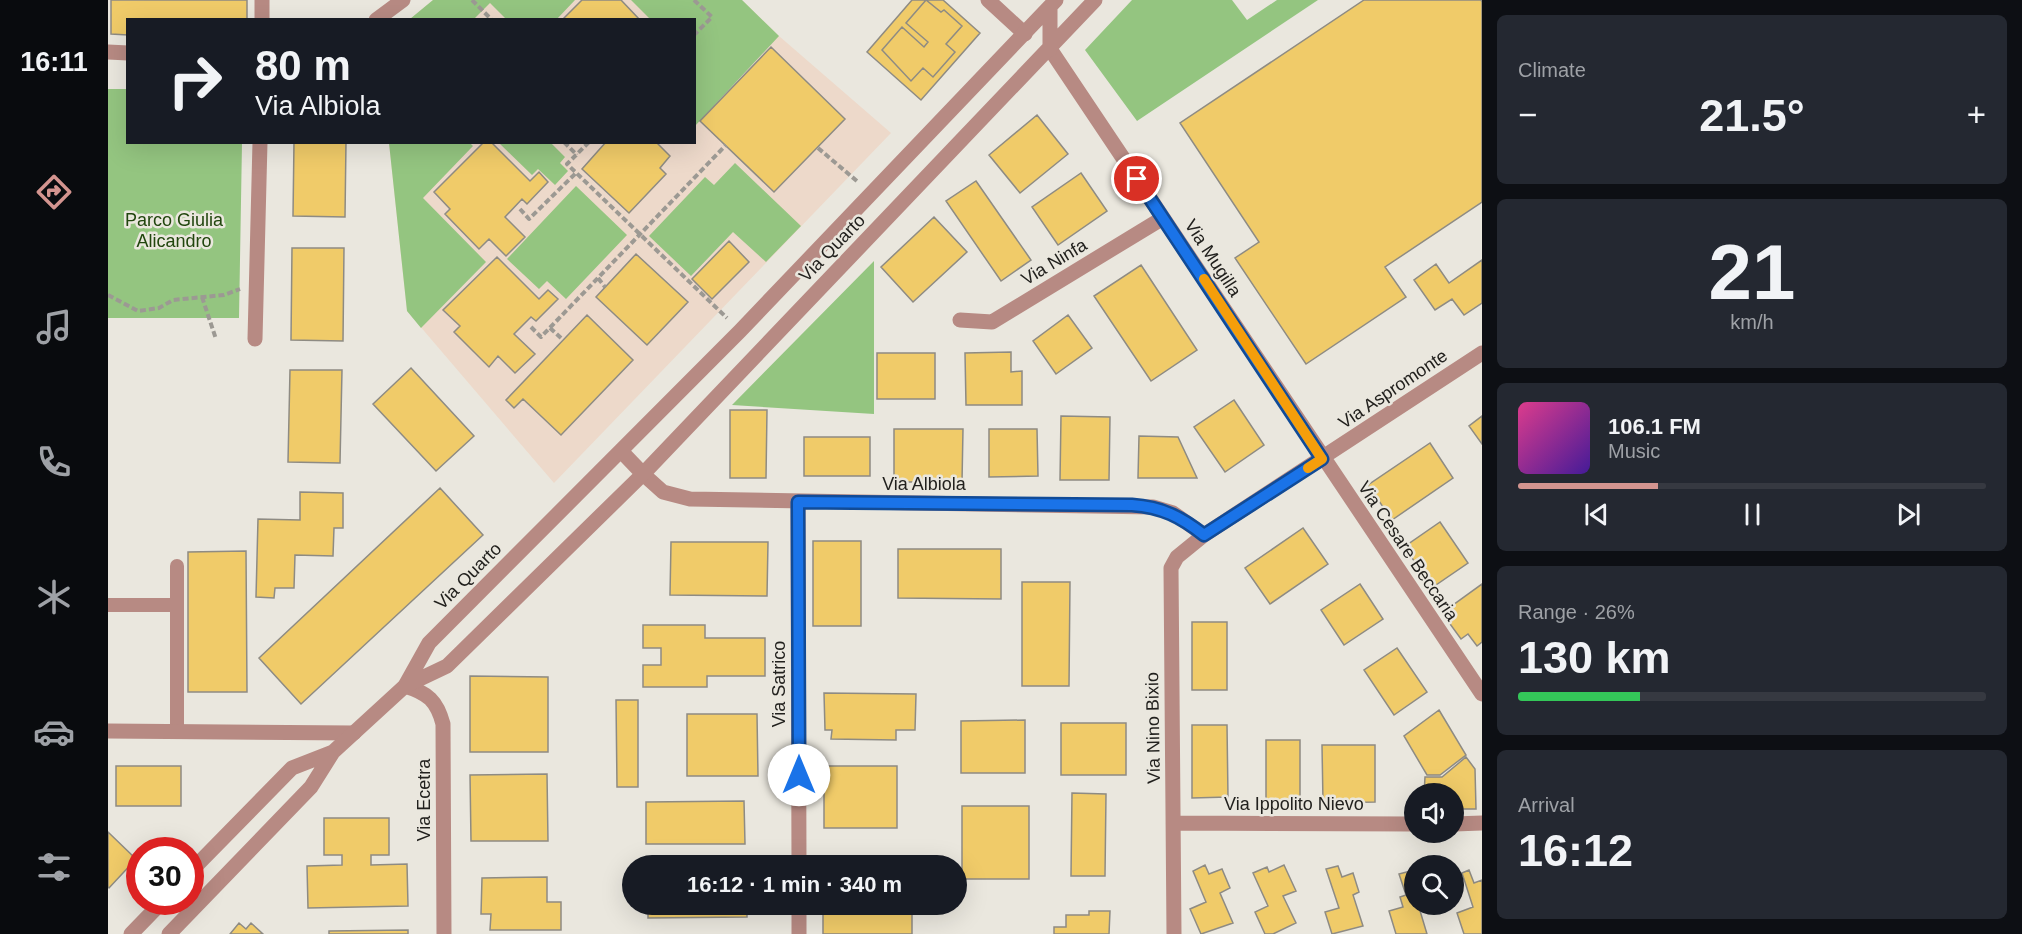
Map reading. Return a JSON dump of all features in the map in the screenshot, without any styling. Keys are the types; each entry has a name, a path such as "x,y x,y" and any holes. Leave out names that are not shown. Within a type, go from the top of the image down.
{"street":[{"path":"262,0 262,18"},
{"path":"379,18 403,0"},
{"path":"988,0 1025,34 1050,49"},
{"name":"Via Quarto","path":"169,934 311,787 333,752 405,686 447,666 643,474 1095,0"},
{"name":"Via Quarto","path":"405,686 429,643 873,195 1025,34 1050,2"},
{"name":"Via Quarto","path":"1050,2 1050,49"},
{"name":"Via Mugilla","path":"1050,49 1322,459"},
{"path":"108,52 126,52"},
{"path":"255,339 260,144"},
{"name":"Via Ninfa","path":"960,320 992,322 1163,218"},
{"name":"Via Aspromonte","path":"1204,535 1482,353"},
{"path":"621,451 643,474"},
{"name":"Via Cesare Beccaria","path":"1322,459 1482,694"},
{"name":"Via Albiola","path":"643,474 663,492 675,497 798,502 1153,507 1173,513 1204,535"},
{"name":"Via Satrico","path":"798,502 799,855"},
{"name":"Via Nino Bixio","path":"1174,934 1170,568 1178,557 1204,535"},
{"name":"Via Ecetra","path":"405,686 420,690 433,699 443,724 444,934"},
{"path":"108,731 354,733"},
{"name":"Via Quarto","path":"204,858 292,768 333,752"},
{"name":"Via Ippolito Nievo","path":"1173,823 1404,824"},
{"path":"1464,824 1482,823"},
{"path":"131,934 149,915"},
{"path":"799,915 799,934"}],"lane":[{"path":"177,566 177,731"},
{"path":"108,605 177,605"}],"path":[{"path":"472,0 490,18"},
{"path":"694,0 712,17 696,33"},
{"path":"566,144 577,155"},
{"path":"587,144 567,164 740,331"},
{"path":"531,327 541,337 726,145"},
{"path":"818,148 873,195"},
{"path":"519,209 529,219 576,173"},
{"path":"598,278 605,287"},
{"path":"108,295 138,312 159,308 173,300 224,295 256,282"},
{"path":"202,297 216,339"},
{"path":"550,328 561,338"}],"shaded area":[{"path":"433,0 742,0 779,36 891,133 554,483 407,311 389,144 696,144 696,18 411,18"}],"green space":[{"path":"433,0 575,0 558,18 505,18 490,3 475,18 411,18"},
{"path":"631,0 742,0 779,36 696,125 696,18 649,18"},
{"path":"1132,0 1232,0 1247,20 1277,0 1318,0 1137,121 1085,50"},
{"name":"Parco Giulia Alicandro","path":"108,89 126,89 126,144 242,144 239,318 108,318"},
{"path":"389,144 471,144 473,146 423,198 486,262 421,328 407,311"},
{"path":"500,144 552,144 565,157 560,163 568,171 555,185 538,169 532,175"},
{"path":"735,163 801,226 766,262 733,232 691,276 649,236 705,177 714,185"},
{"path":"576,186 627,235 566,299 547,281 539,289 507,259"},
{"path":"874,261 874,414 732,405"}],"building":[{"path":"111,0 247,0 247,18 126,18 126,35 111,34"},
{"path":"582,0 621,0 638,18 564,18"},
{"path":"912,0 943,0 980,33 921,100 867,52"},
{"path":"926,0 941,12 944,10 962,26 946,44 955,52 933,77 923,68 911,81 882,50 902,27 924,47 928,42 906,23"},
{"path":"1364,0 1481,0 1482,202 1385,267 1406,297 1306,364 1235,258 1259,242 1180,123"},
{"path":"771,47 845,119 774,192 700,121"},
{"path":"1037,115 1068,154 1020,193 989,155"},
{"path":"294,144 346,144 345,217 293,216"},
{"path":"482,144 493,144 530,181 539,172 548,182 527,204 522,199 505,217 525,237 506,256 489,239 479,249 445,214 450,209 434,192"},
{"path":"604,144 658,144 670,156 660,168 666,174 629,213 582,169"},
{"path":"1081,173 1107,211 1058,245 1032,207"},
{"path":"976,181 1031,260 1001,281 946,201"},
{"path":"934,217 967,252 913,302 881,267"},
{"path":"729,241 749,262 712,299 692,279"},
{"path":"292,248 344,248 343,341 291,340"},
{"path":"636,254 688,302 647,345 596,297"},
{"path":"497,257 539,299 548,290 558,299 536,321 531,317 514,334 535,354 515,373 498,356 489,367 454,332 460,326 443,310"},
{"path":"1482,260 1482,303 1464,315 1452,299 1435,310 1414,280 1436,264 1449,283"},
{"path":"1141,265 1197,350 1151,381 1094,296"},
{"path":"587,315 633,360 561,435 523,399 514,408 506,400"},
{"path":"1068,315 1092,348 1056,374 1033,341"},
{"path":"1011,352 1011,372 1022,371 1022,405 966,405 965,353"},
{"path":"877,353 935,353 935,399 877,399"},
{"path":"411,368 474,436 436,471 373,404"},
{"path":"290,370 342,370 340,463 288,462"},
{"path":"1234,400 1264,445 1225,472 1194,427"},
{"path":"730,410 767,410 766,478 730,478"},
{"path":"1061,416 1110,417 1109,480 1060,480"},
{"path":"1482,416 1482,444 1469,426"},
{"path":"894,429 963,429 962,482 894,482"},
{"path":"989,429 1037,429 1038,476 989,477"},
{"path":"1139,436 1178,437 1197,478 1138,478"},
{"path":"804,437 870,437 870,476 804,476"},
{"path":"1430,443 1453,478 1392,520 1368,485"},
{"path":"440,488 483,535 301,704 259,658"},
{"path":"300,492 343,493 343,528 334,528 333,556 295,555 294,588 275,588 274,598 256,597 258,519 300,520"},
{"path":"1440,522 1468,563 1433,587 1404,547"},
{"path":"1303,528 1328,564 1270,604 1245,568"},
{"path":"813,541 861,541 861,626 813,626"},
{"path":"671,542 768,542 767,596 670,595"},
{"path":"898,549 1001,549 1001,599 898,598"},
{"path":"246,551 247,692 188,692 188,552"},
{"path":"1022,582 1070,582 1069,686 1022,686"},
{"path":"1360,584 1383,619 1344,645 1321,610"},
{"path":"1482,584 1482,642 1477,646 1468,634 1461,639 1442,613"},
{"path":"1192,622 1227,622 1227,690 1192,690"},
{"path":"643,625 705,625 705,638 765,638 765,676 707,676 707,687 643,687 643,665 661,665 661,648 643,648"},
{"path":"1397,648 1427,692 1394,715 1364,670"},
{"path":"470,676 548,677 548,752 470,752"},
{"path":"824,693 916,694 915,730 896,730 896,740 831,739 832,730 825,730"},
{"path":"616,700 638,700 638,787 617,787"},
{"path":"1439,710 1466,755 1440,775 1427,775 1404,736"},
{"path":"687,714 757,714 758,776 687,776"},
{"path":"1025,720 1025,773 961,773 961,721"},
{"path":"1061,723 1126,723 1126,775 1061,775"},
{"path":"1192,725 1227,725 1228,797 1192,798"},
{"path":"1266,740 1300,740 1300,802 1266,802"},
{"path":"1322,745 1375,745 1375,802 1323,803"},
{"path":"1466,757 1475,769 1476,809 1464,809 1464,783 1425,783 1425,777 1442,777"},
{"path":"116,766 181,766 181,806 116,806"},
{"path":"824,766 897,766 897,828 824,828"},
{"path":"547,774 548,841 471,841 470,775"},
{"path":"1072,793 1106,794 1105,876 1071,876"},
{"path":"744,801 745,844 646,844 646,802"},
{"path":"962,806 1029,806 1029,879 967,879 967,855 962,855"},
{"path":"324,818 389,818 389,855 371,855 371,865 407,864 408,906 308,908 307,866 342,865 342,855 324,855"},
{"path":"108,832 126,849 126,870 108,887"},
{"path":"1205,865 1209,874 1222,869 1230,888 1220,893 1233,923 1201,934 1190,909 1206,902 1193,871"},
{"path":"1284,865 1296,891 1283,896 1296,923 1273,934 1265,934 1255,912 1268,906 1253,873 1267,867 1269,872"},
{"path":"1338,866 1342,877 1353,873 1359,892 1353,895 1363,926 1332,934 1325,912 1339,908 1326,869"},
{"path":"1469,870 1474,883 1482,880 1482,934 1464,934 1458,915 1464,915 1464,910 1473,907 1464,872"},
{"path":"1404,873 1404,889 1399,874"},
{"path":"547,877 547,902 561,902 561,930 490,930 491,914 481,914 482,878"},
{"path":"1404,896 1404,915 1421,915 1427,934 1396,934 1389,911 1403,907 1400,897"},
{"path":"1089,911 1110,911 1109,934 1054,934 1054,927 1066,927 1066,915 1089,915"},
{"path":"648,915 747,915 747,917 648,918"},
{"path":"823,915 912,915 912,934 823,934"},
{"path":"239,923 246,929 251,923 263,934 230,934"},
{"path":"408,930 408,934 329,934 329,931"}],"slow traffic":[{"path":"1204,279 1322,459 1308,468"}],"route":[{"path":"799,775 798,502 1132,505 1153,507 1173,513 1204,535 1322,459 1137,179"}]}
